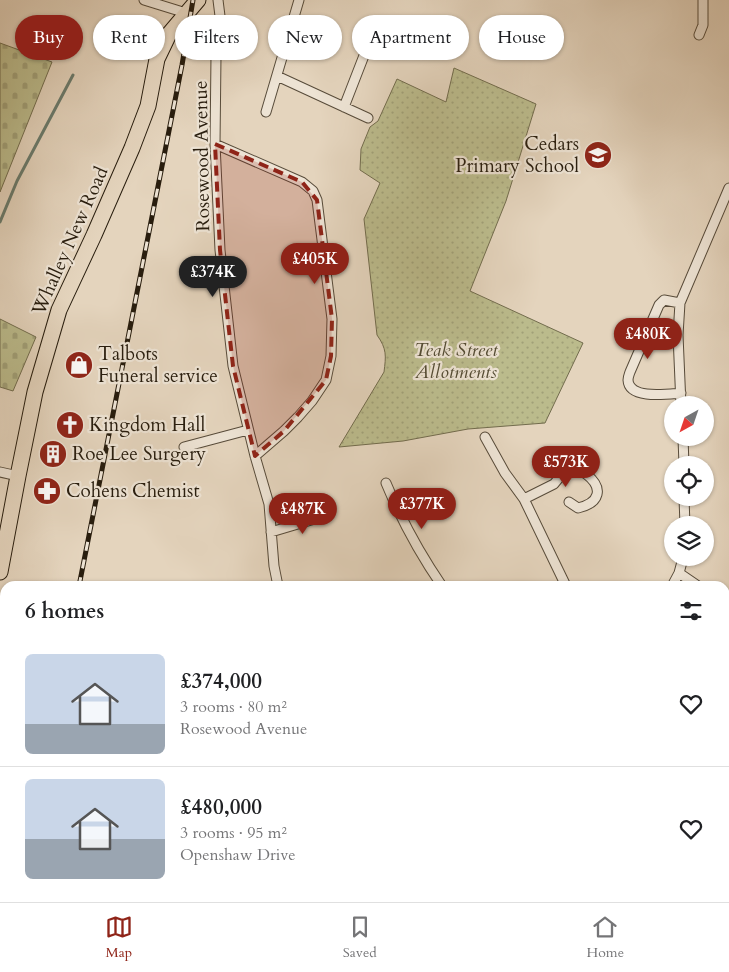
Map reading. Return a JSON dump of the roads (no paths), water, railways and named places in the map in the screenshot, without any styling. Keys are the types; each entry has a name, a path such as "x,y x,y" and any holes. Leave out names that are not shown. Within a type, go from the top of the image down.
{"highway":[{"name":"Whalley New Road","path":"0,572 3,540 35,392 59,310 132,148 148,106 157,59 169,34 198,0"}],"street":[{"path":"144,0 186,13"},
{"name":"Rosewood Avenue","path":"218,0 220,16 216,56 215,144 220,250 233,366 248,430 269,504 277,581"},
{"path":"266,112 299,0"},
{"path":"699,35 703,25 703,0"},
{"path":"344,107 362,60"},
{"path":"277,76 368,118"},
{"path":"215,144 302,182 313,191 317,200 332,319 331,356 326,380 312,401 298,417 255,456"},
{"path":"680,303 664,300 659,304 630,372 628,380 632,388 643,394 681,393 678,335 680,303 729,189"},
{"path":"184,447 248,430"},
{"path":"485,437 505,473 524,499 564,581"},
{"path":"524,499 554,484 567,468 576,468 594,480 597,496 592,503 578,508 569,502"},
{"path":"0,472 18,476"},
{"path":"386,483 426,563 439,581"},
{"path":"271,532 328,515"},
{"path":"675,581 681,566"},
{"path":"679,573 691,581"}],"waterway":[{"path":"0,222 17,181 73,75"}],"railway":[{"path":"80,581 182,65 193,0"}],"place":[{"name":"Cedars Primary School","path":"598,155"},
{"name":"Talbots Funeral service","path":"79,365"},
{"name":"Kingdom Hall","path":"70,425"},
{"name":"Roe Lee Surgery","path":"53,454"},
{"name":"Cohens Chemist","path":"47,491"}],"park label":[{"name":"Teak Street Allotments","path":"456,361"}]}
